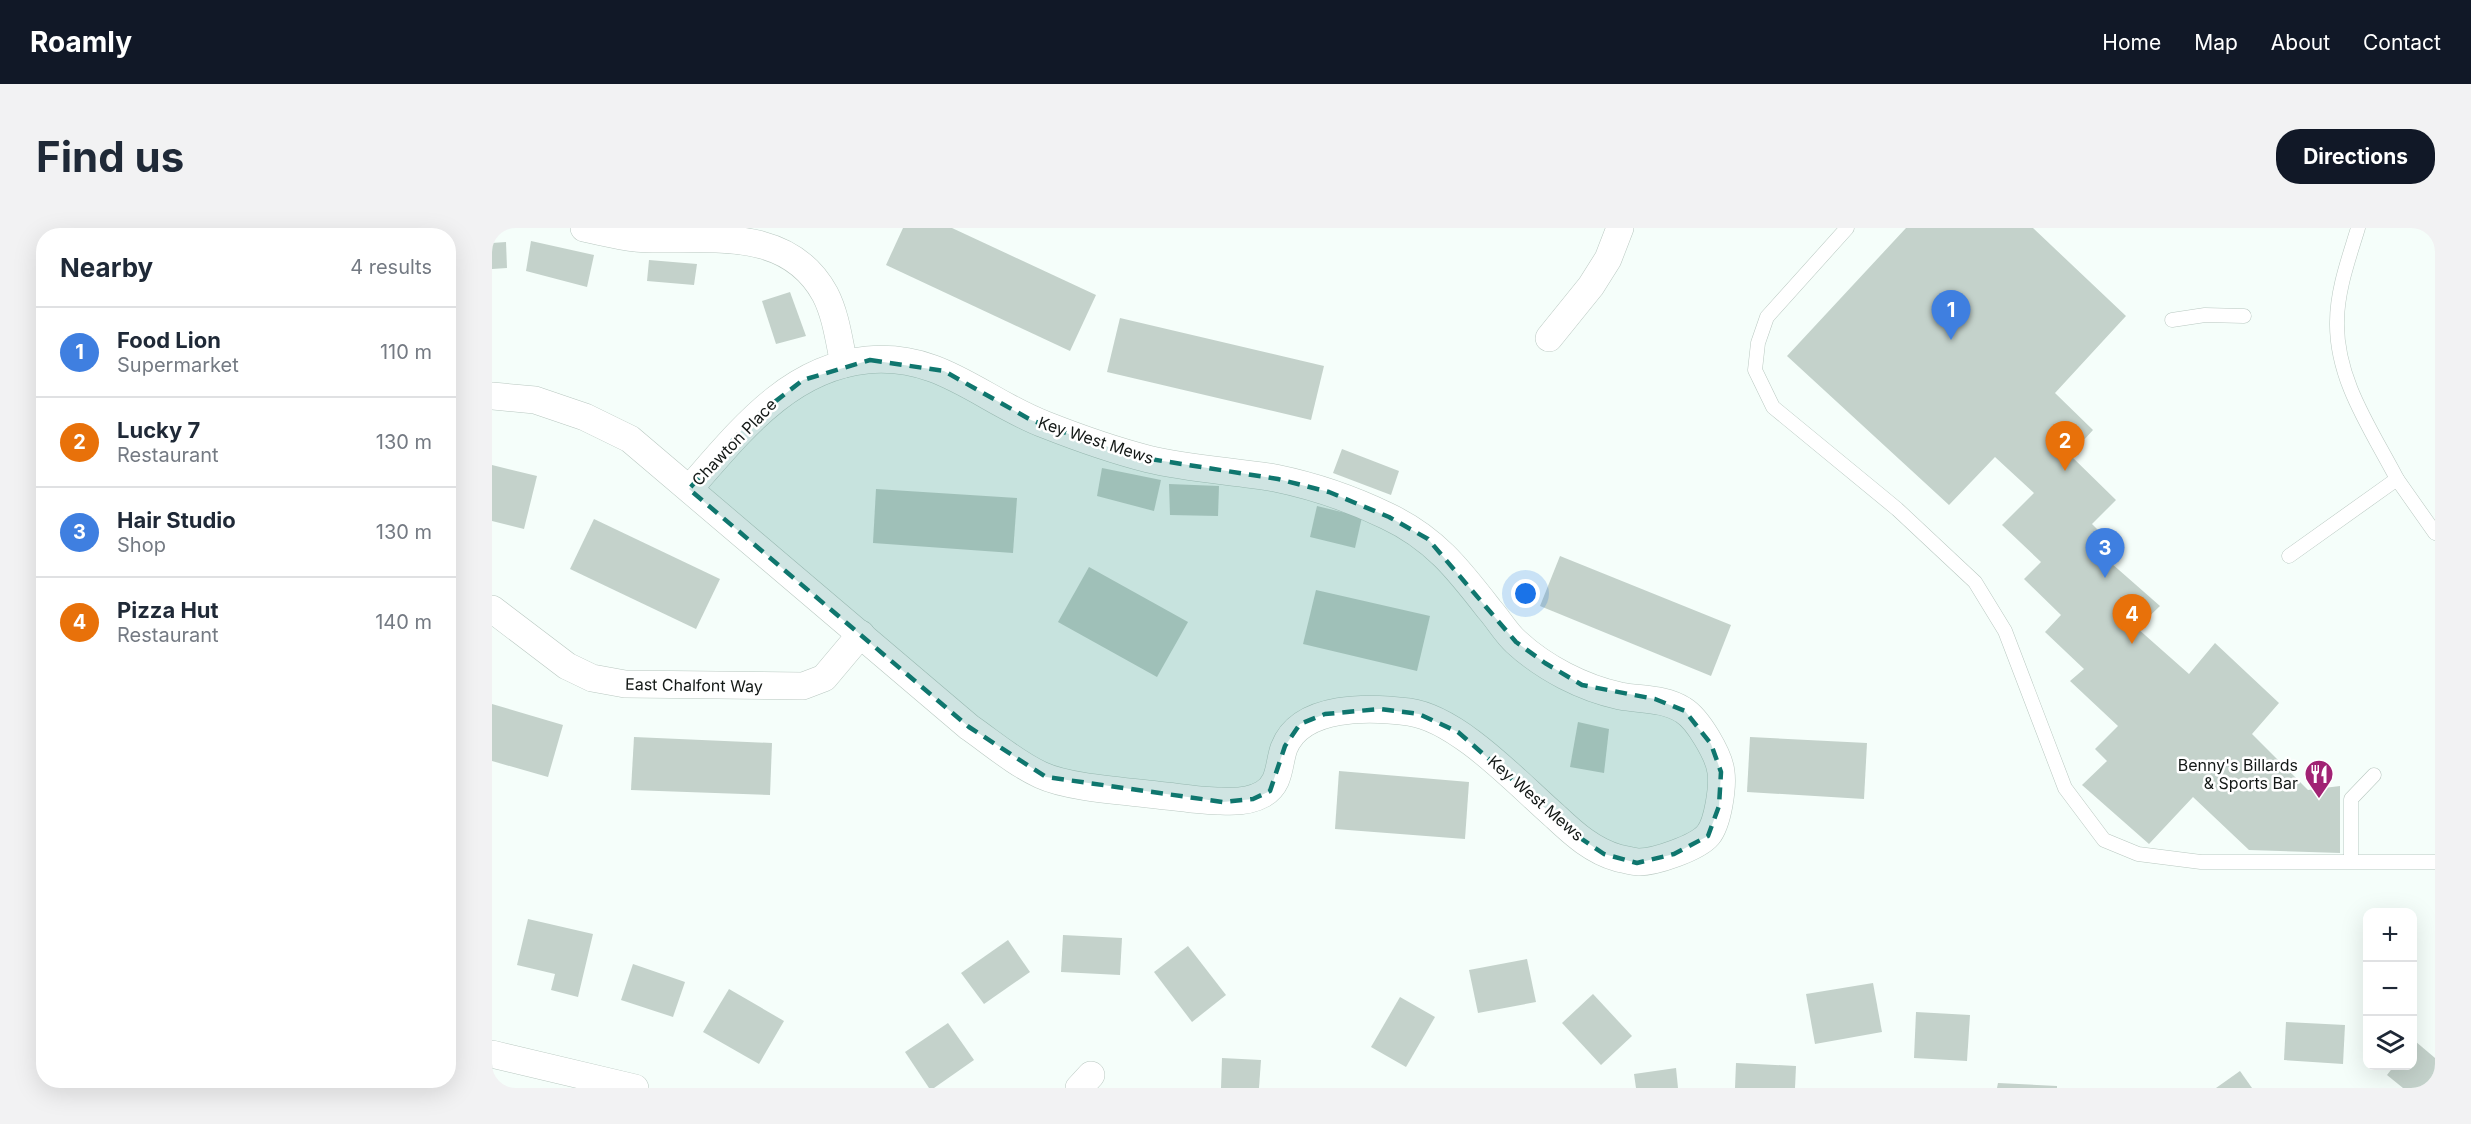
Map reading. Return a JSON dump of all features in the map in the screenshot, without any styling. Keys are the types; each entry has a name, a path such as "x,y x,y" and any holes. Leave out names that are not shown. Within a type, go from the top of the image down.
{"street":[{"path":"584,228 649,239 710,238 751,242 786,253 810,273 825,294 835,321 844,364"},
{"path":"1549,338 1591,286 1608,260 1620,228"},
{"name":"Key West Mews","path":"492,396 535,400 585,417 630,440 969,727 1017,761 1046,777 1106,789 1223,802 1253,799 1270,790 1280,772 1285,746 1300,724 1325,714 1380,709 1419,714 1458,732 1576,836 1604,854 1637,863 1674,854 1707,836 1719,806 1721,772 1711,744 1685,711 1655,699 1623,696 1582,685 1545,663 1516,642 1452,562 1428,539 1389,517 1329,492 1278,479 1150,459 1088,441 1031,420 945,371 901,361 870,360 844,364"},
{"name":"Chawton Place","path":"689,489 772,400 803,380 844,364"},
{"name":"East Chalfont Way","path":"492,609 567,666 592,678 625,684 803,686 824,678 861,634"},
{"path":"492,1054 635,1088"}],"lane":[{"path":"1847,228 1767,317 1758,344 1755,370 1773,407 1897,509 1975,582 2005,632 2065,788 2104,840 2138,854 2202,861 2435,862"},
{"path":"2358,228 2340,295 2337,321 2338,346 2346,381 2397,479 2435,532"},
{"path":"2172,320 2205,315 2244,316"},
{"path":"2289,556 2397,479"},
{"path":"2351,861 2351,798 2374,775"}],"highlighted area":[{"path":"870,360 944,371 1031,420 1088,441 1150,459 1278,479 1329,492 1389,517 1428,539 1516,642 1545,663 1582,685 1655,699 1685,711 1711,744 1721,772 1719,806 1708,836 1674,854 1637,863 1604,854 1576,835 1458,732 1419,714 1380,709 1325,714 1300,724 1285,746 1270,791 1253,799 1223,802 1046,777 969,727 689,489 750,421 803,380"}],"building":[{"path":"903,228 952,228 1096,295 1070,351 886,265"},
{"path":"1906,228 2033,228 2126,316 2055,393 2093,430 2070,455 2116,500 2092,524 2121,553 2111,563 2160,606 2137,628 2189,674 2215,643 2279,703 2252,734 2308,790 2340,786 2340,853 2249,850 2193,797 2149,844 2082,785 2107,761 2095,749 2118,726 2070,681 2084,669 2045,632 2061,615 2024,579 2041,562 2002,525 2034,493 1995,457 1949,505 1787,356"},
{"path":"531,241 594,255 587,287 526,271"},
{"path":"506,242 507,268 492,269 492,243"},
{"path":"649,260 697,264 694,285 647,281"},
{"path":"790,292 806,336 776,344 762,301"},
{"path":"1120,318 1324,366 1311,420 1107,372"},
{"path":"1342,449 1399,471 1391,495 1333,473"},
{"path":"492,465 537,476 524,529 492,521"},
{"path":"1102,468 1161,480 1154,511 1097,496"},
{"path":"1169,484 1219,486 1218,516 1170,515"},
{"path":"876,489 1017,498 1013,553 873,543"},
{"path":"1317,506 1362,517 1355,548 1310,537"},
{"path":"594,519 720,579 696,629 570,569"},
{"path":"1560,556 1731,625 1711,676 1540,606"},
{"path":"1089,567 1188,622 1157,677 1058,622"},
{"path":"1316,590 1430,616 1417,671 1303,644"},
{"path":"492,704 563,725 548,777 492,761"},
{"path":"1578,722 1609,729 1604,773 1570,767"},
{"path":"634,737 772,743 770,795 631,790"},
{"path":"1750,737 1867,743 1864,799 1747,792"},
{"path":"1339,771 1469,782 1465,839 1335,829"},
{"path":"528,919 593,934 578,997 551,990 555,974 517,965"},
{"path":"1063,935 1122,938 1120,975 1061,972"},
{"path":"1008,940 1030,972 984,1004 961,973"},
{"path":"1188,946 1226,995 1192,1022 1154,972"},
{"path":"1527,959 1536,1002 1478,1013 1469,970"},
{"path":"633,964 685,982 673,1017 621,1000"},
{"path":"1873,983 1882,1032 1815,1044 1806,994"},
{"path":"729,989 784,1021 759,1064 703,1032"},
{"path":"1593,994 1632,1036 1601,1065 1562,1023"},
{"path":"1400,997 1435,1017 1406,1067 1371,1047"},
{"path":"1916,1012 1970,1015 1967,1061 1914,1058"},
{"path":"2286,1022 2345,1025 2343,1064 2284,1060"},
{"path":"948,1023 974,1060 934,1088 929,1088 905,1052"},
{"path":"2417,1043 2435,1058 2435,1088 2403,1088 2387,1075 2391,1070 2417,1070"},
{"path":"1222,1058 1261,1060 1259,1088 1221,1088"},
{"path":"1736,1063 1796,1066 1795,1088 1735,1088"},
{"path":"1676,1068 1678,1088 1636,1088 1634,1074"},
{"path":"2240,1071 2252,1088 2216,1088"},
{"path":"1998,1083 2057,1086 2057,1088 1997,1088"}],"place":[{"name":"Food Lion","path":"1951,340"},
{"name":"Lucky 7","path":"2065,471"},
{"name":"Hair Studio","path":"2105,578"},
{"name":"Pizza Hut","path":"2132,644"},
{"name":"Benny's Billards & Sports Bar","path":"2319,800"}]}
